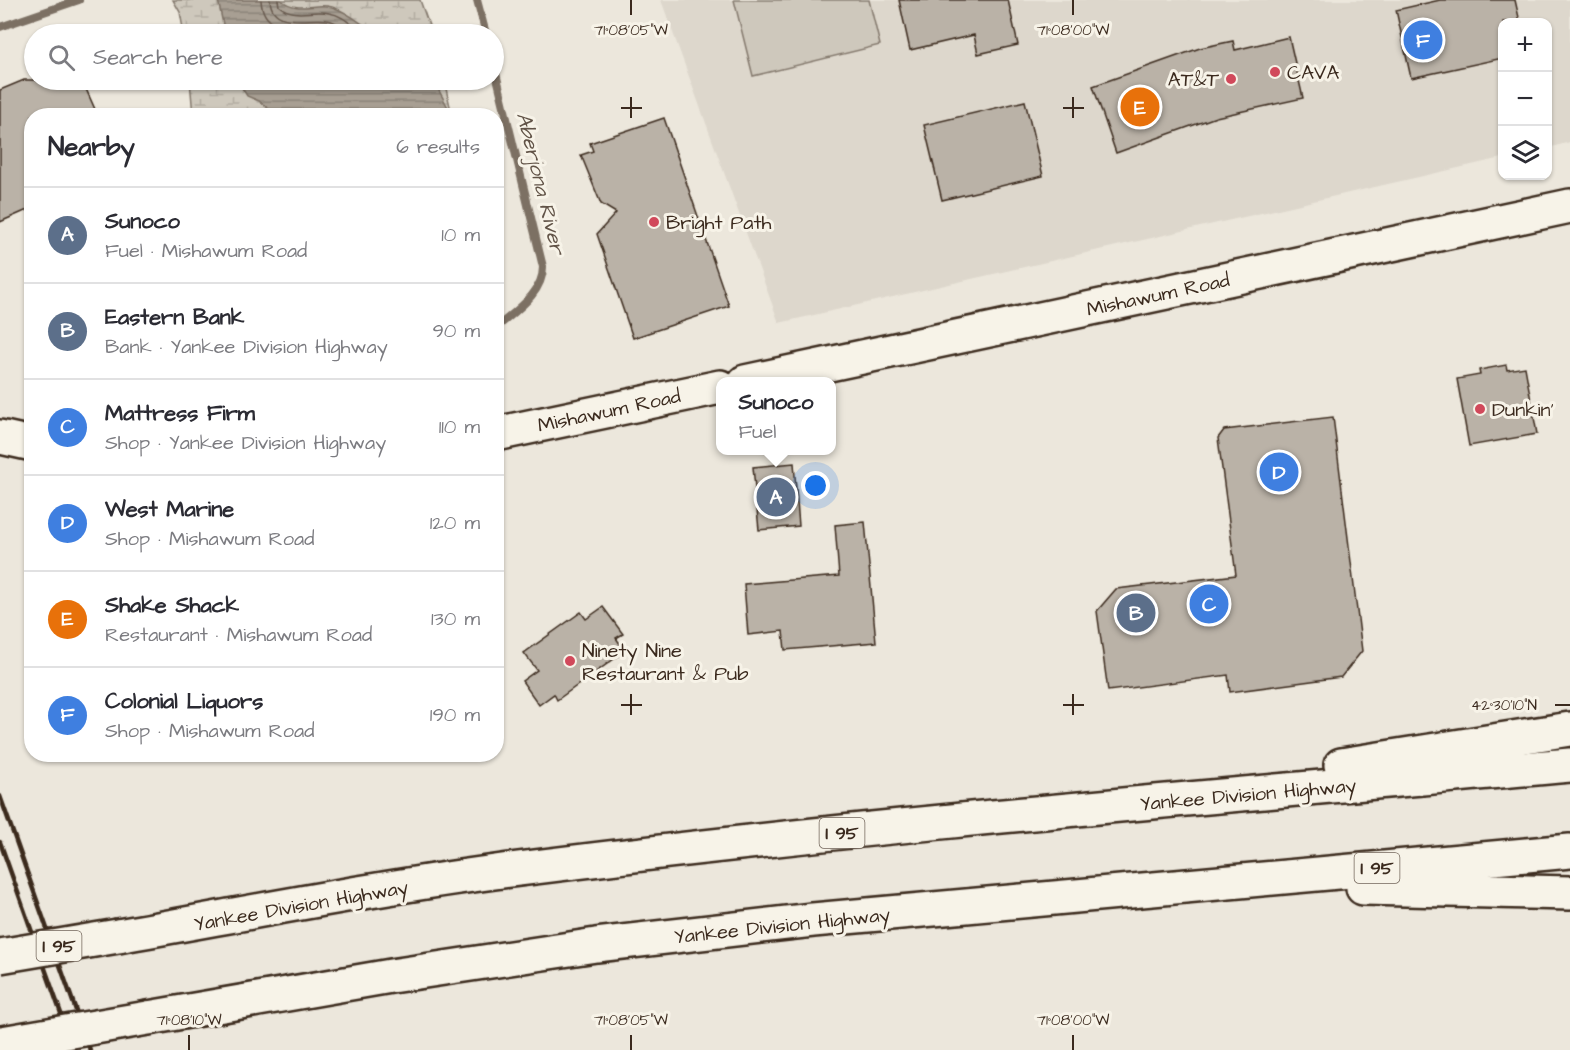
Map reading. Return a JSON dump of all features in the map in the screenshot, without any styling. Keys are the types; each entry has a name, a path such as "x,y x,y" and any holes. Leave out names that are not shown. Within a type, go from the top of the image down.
{"main road":[{"name":"Mishawum Road","path":"764,377 1570,206"},
{"name":"Mishawum Road","path":"504,432 716,388"},
{"path":"0,437 24,442"},
{"path":"1024,814 1570,729"},
{"name":"Yankee Division Highway","path":"0,956 490,873 698,847 1024,814 1570,765"},
{"name":"Yankee Division Highway","path":"1,1043 391,976 596,945 813,920 1570,851"},
{"path":"1184,886 1570,893"}],"shaded area":[{"path":"661,0 1570,0 1570,142 1552,147 1552,18 1498,18 1498,159 779,323"}],"green space":[{"path":"173,0 420,0 428,24 182,24 180,12"},
{"path":"734,0 869,0 880,45 753,76"},
{"path":"191,90 446,90 450,108 192,108"}],"water":[{"path":"218,0 281,0 300,7 332,7 363,24 223,24"},
{"path":"243,90 439,90 448,108 268,108 247,96"}],"building":[{"path":"899,0 1008,0 1018,45 978,54 974,35 910,50"},
{"path":"1440,0 1515,0 1519,18 1498,18 1498,59 1411,78 1396,10"},
{"path":"1289,37 1303,98 1216,117 1116,153 1093,86 1200,48 1233,41 1235,50"},
{"path":"24,80 24,90 86,90 94,108 24,108 24,212 0,222 0,90"},
{"path":"1025,101 1043,176 942,200 924,125"},
{"name":"Bright Path","path":"664,118 729,306 633,338 597,234 616,213 601,204 581,155 593,151 590,143"},
{"path":"1506,365 1507,370 1525,367 1537,434 1469,446 1457,379 1480,375 1479,370"},
{"path":"1333,417 1362,651 1341,677 1230,692 1228,675 1108,691 1097,611 1116,589 1236,575 1218,438 1224,430"},
{"path":"794,463 799,526 759,530 753,467"},
{"path":"865,522 876,642 785,650 783,631 748,635 744,584 839,576 835,525"},
{"name":"Ninety Nine Restaurant & Pub","path":"603,607 623,634 616,638 625,651 557,700 554,694 539,705 522,681 537,670 524,653 581,612 586,619"}],"waterway":[{"path":"0,27 79,0"},
{"name":"Aberjona River","path":"477,0 483,24"},
{"name":"Aberjona River","path":"500,90 543,267 542,277 533,294 504,321"}],"railway":[{"path":"0,796 90,1050"},
{"path":"0,842 74,1050"}],"place":[{"name":"Colonial Liquors","path":"1423,40"},
{"name":"CAVA","path":"1275,72"},
{"name":"AT&T","path":"1231,79"},
{"name":"Shake Shack","path":"1140,107"},
{"name":"Bright Path","path":"654,222"},
{"name":"Dunkin'","path":"1480,409"},
{"name":"West Marine","path":"1279,472"},
{"name":"Sunoco","path":"776,497"},
{"name":"Mattress Firm","path":"1209,604"},
{"name":"Eastern Bank","path":"1136,613"},
{"name":"Ninety Nine Restaurant & Pub","path":"570,661"}]}
